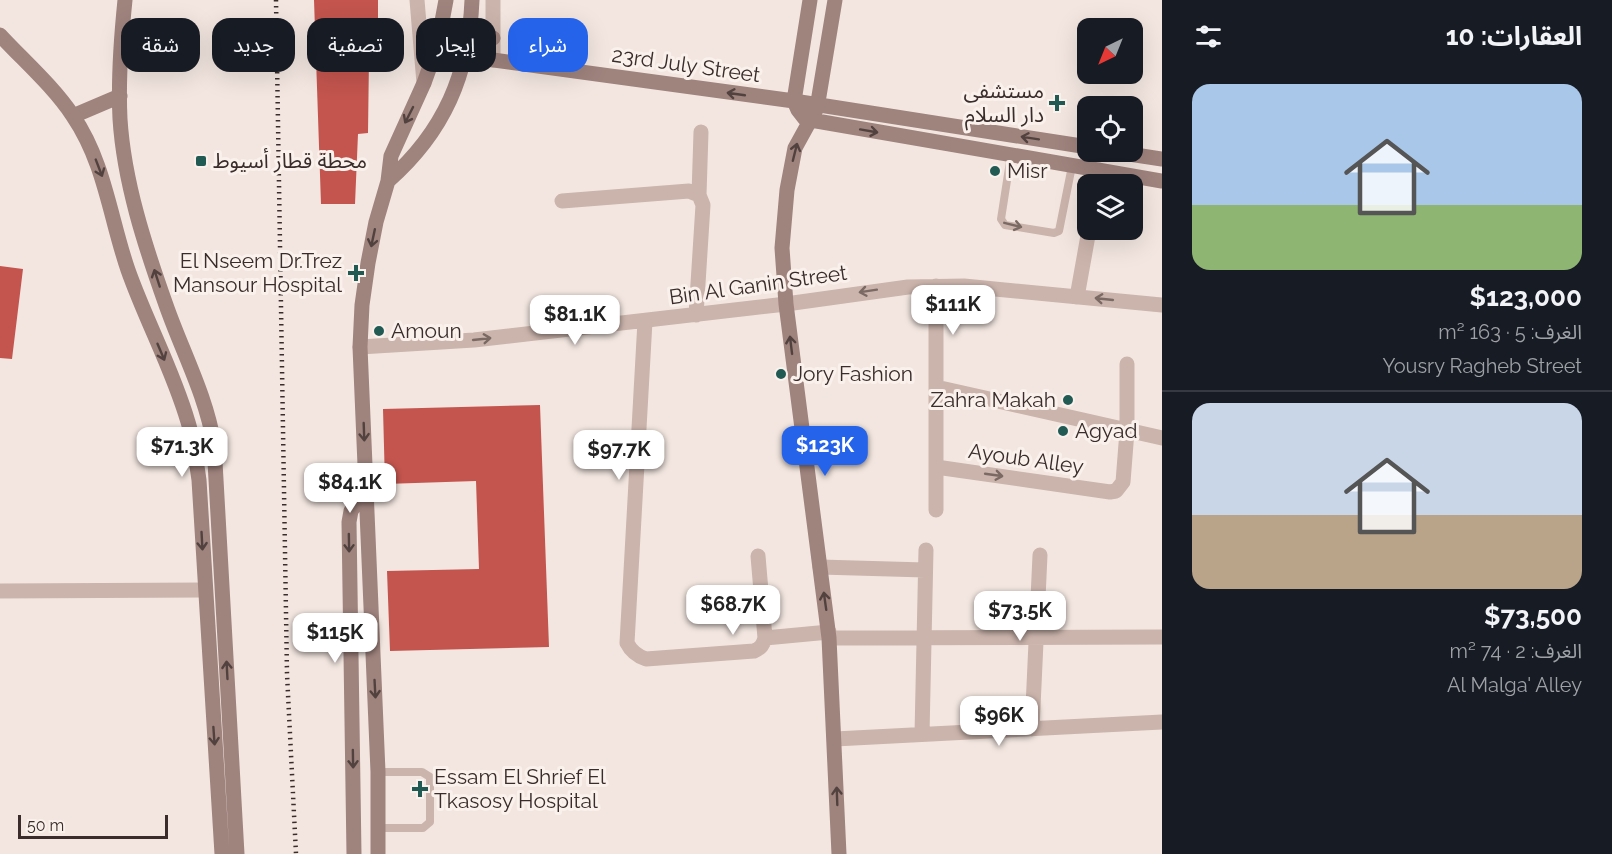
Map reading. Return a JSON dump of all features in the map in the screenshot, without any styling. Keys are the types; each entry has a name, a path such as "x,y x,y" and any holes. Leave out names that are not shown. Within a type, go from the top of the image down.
{"street":[{"path":"125,0 120,52 120,96 122,140 130,184 166,306 211,424 216,465 237,854"},
{"path":"417,0 424,83"},
{"path":"378,854 378,772 360,347 362,305 376,222 388,181 390,162 395,144 424,83 440,32 446,0"},
{"path":"470,18 472,0"},
{"path":"493,0 493,18"},
{"path":"810,0 794,101 801,115 811,121 1072,166 1091,174"},
{"path":"835,0 818,105 795,148 785,200 782,248 786,304 829,635 839,854"},
{"path":"0,35 73,116 88,143 100,172 126,266 188,421 199,480 222,854"},
{"name":"23rd July Street","path":"496,60 818,105"},
{"path":"388,181 417,153 440,121 458,85 461,72"},
{"path":"73,116 120,96"},
{"path":"818,105 1077,145"},
{"path":"696,315 703,205 699,195 701,132"},
{"path":"1143,156 1162,159"},
{"path":"1143,180 1162,181"},
{"path":"562,201 689,191 699,195"},
{"path":"1077,297 1087,240"},
{"path":"936,286 936,510"},
{"name":"Bin Al Ganin Street","path":"360,347 445,343 786,304 879,289 936,286 991,288 1162,305"},
{"path":"645,321 627,643 634,653 646,659 754,651 762,646 765,638 758,556"},
{"path":"1126,431 1127,364"},
{"path":"936,387 1162,438"},
{"name":"Ayoub Alley","path":"936,467 1116,491 1123,482 1126,431"},
{"path":"354,854 349,522 351,511 366,489"},
{"path":"922,734 926,550"},
{"path":"1032,729 1040,555"},
{"path":"820,567 925,570"},
{"path":"0,591 204,590"},
{"path":"765,638 829,635 924,638 1162,637"},
{"path":"835,739 1162,722"}],"lane":[{"path":"1011,155 1001,219 1005,225 1054,233 1059,231 1072,166"},
{"path":"378,772 422,772 430,777 430,822 423,828 378,828"}],"building":[{"path":"314,0 378,0 378,18 315,18"},
{"path":"316,72 369,72 368,133 358,134 355,204 321,204"},
{"path":"0,266 23,269 12,359 0,358"},
{"path":"540,405 549,647 390,651 387,571 479,569 476,481 385,484 383,409"}],"railway":[{"path":"276,0 287,674 296,854"}],"place":[{"name":"مستشفى دار السلام","path":"1057,103"},
{"name":"محطة قطار أسيوط","path":"201,161"},
{"name":"Misr","path":"995,171"},
{"name":"El Nseem Dr.Trez Mansour Hospital","path":"356,273"},
{"name":"Amoun","path":"379,331"},
{"name":"Jory Fashion","path":"781,374"},
{"name":"Zahra Makah","path":"1068,400"},
{"name":"Agyad","path":"1063,431"},
{"name":"Essam El Shrief El Tkasosy Hospital","path":"420,789"}]}
